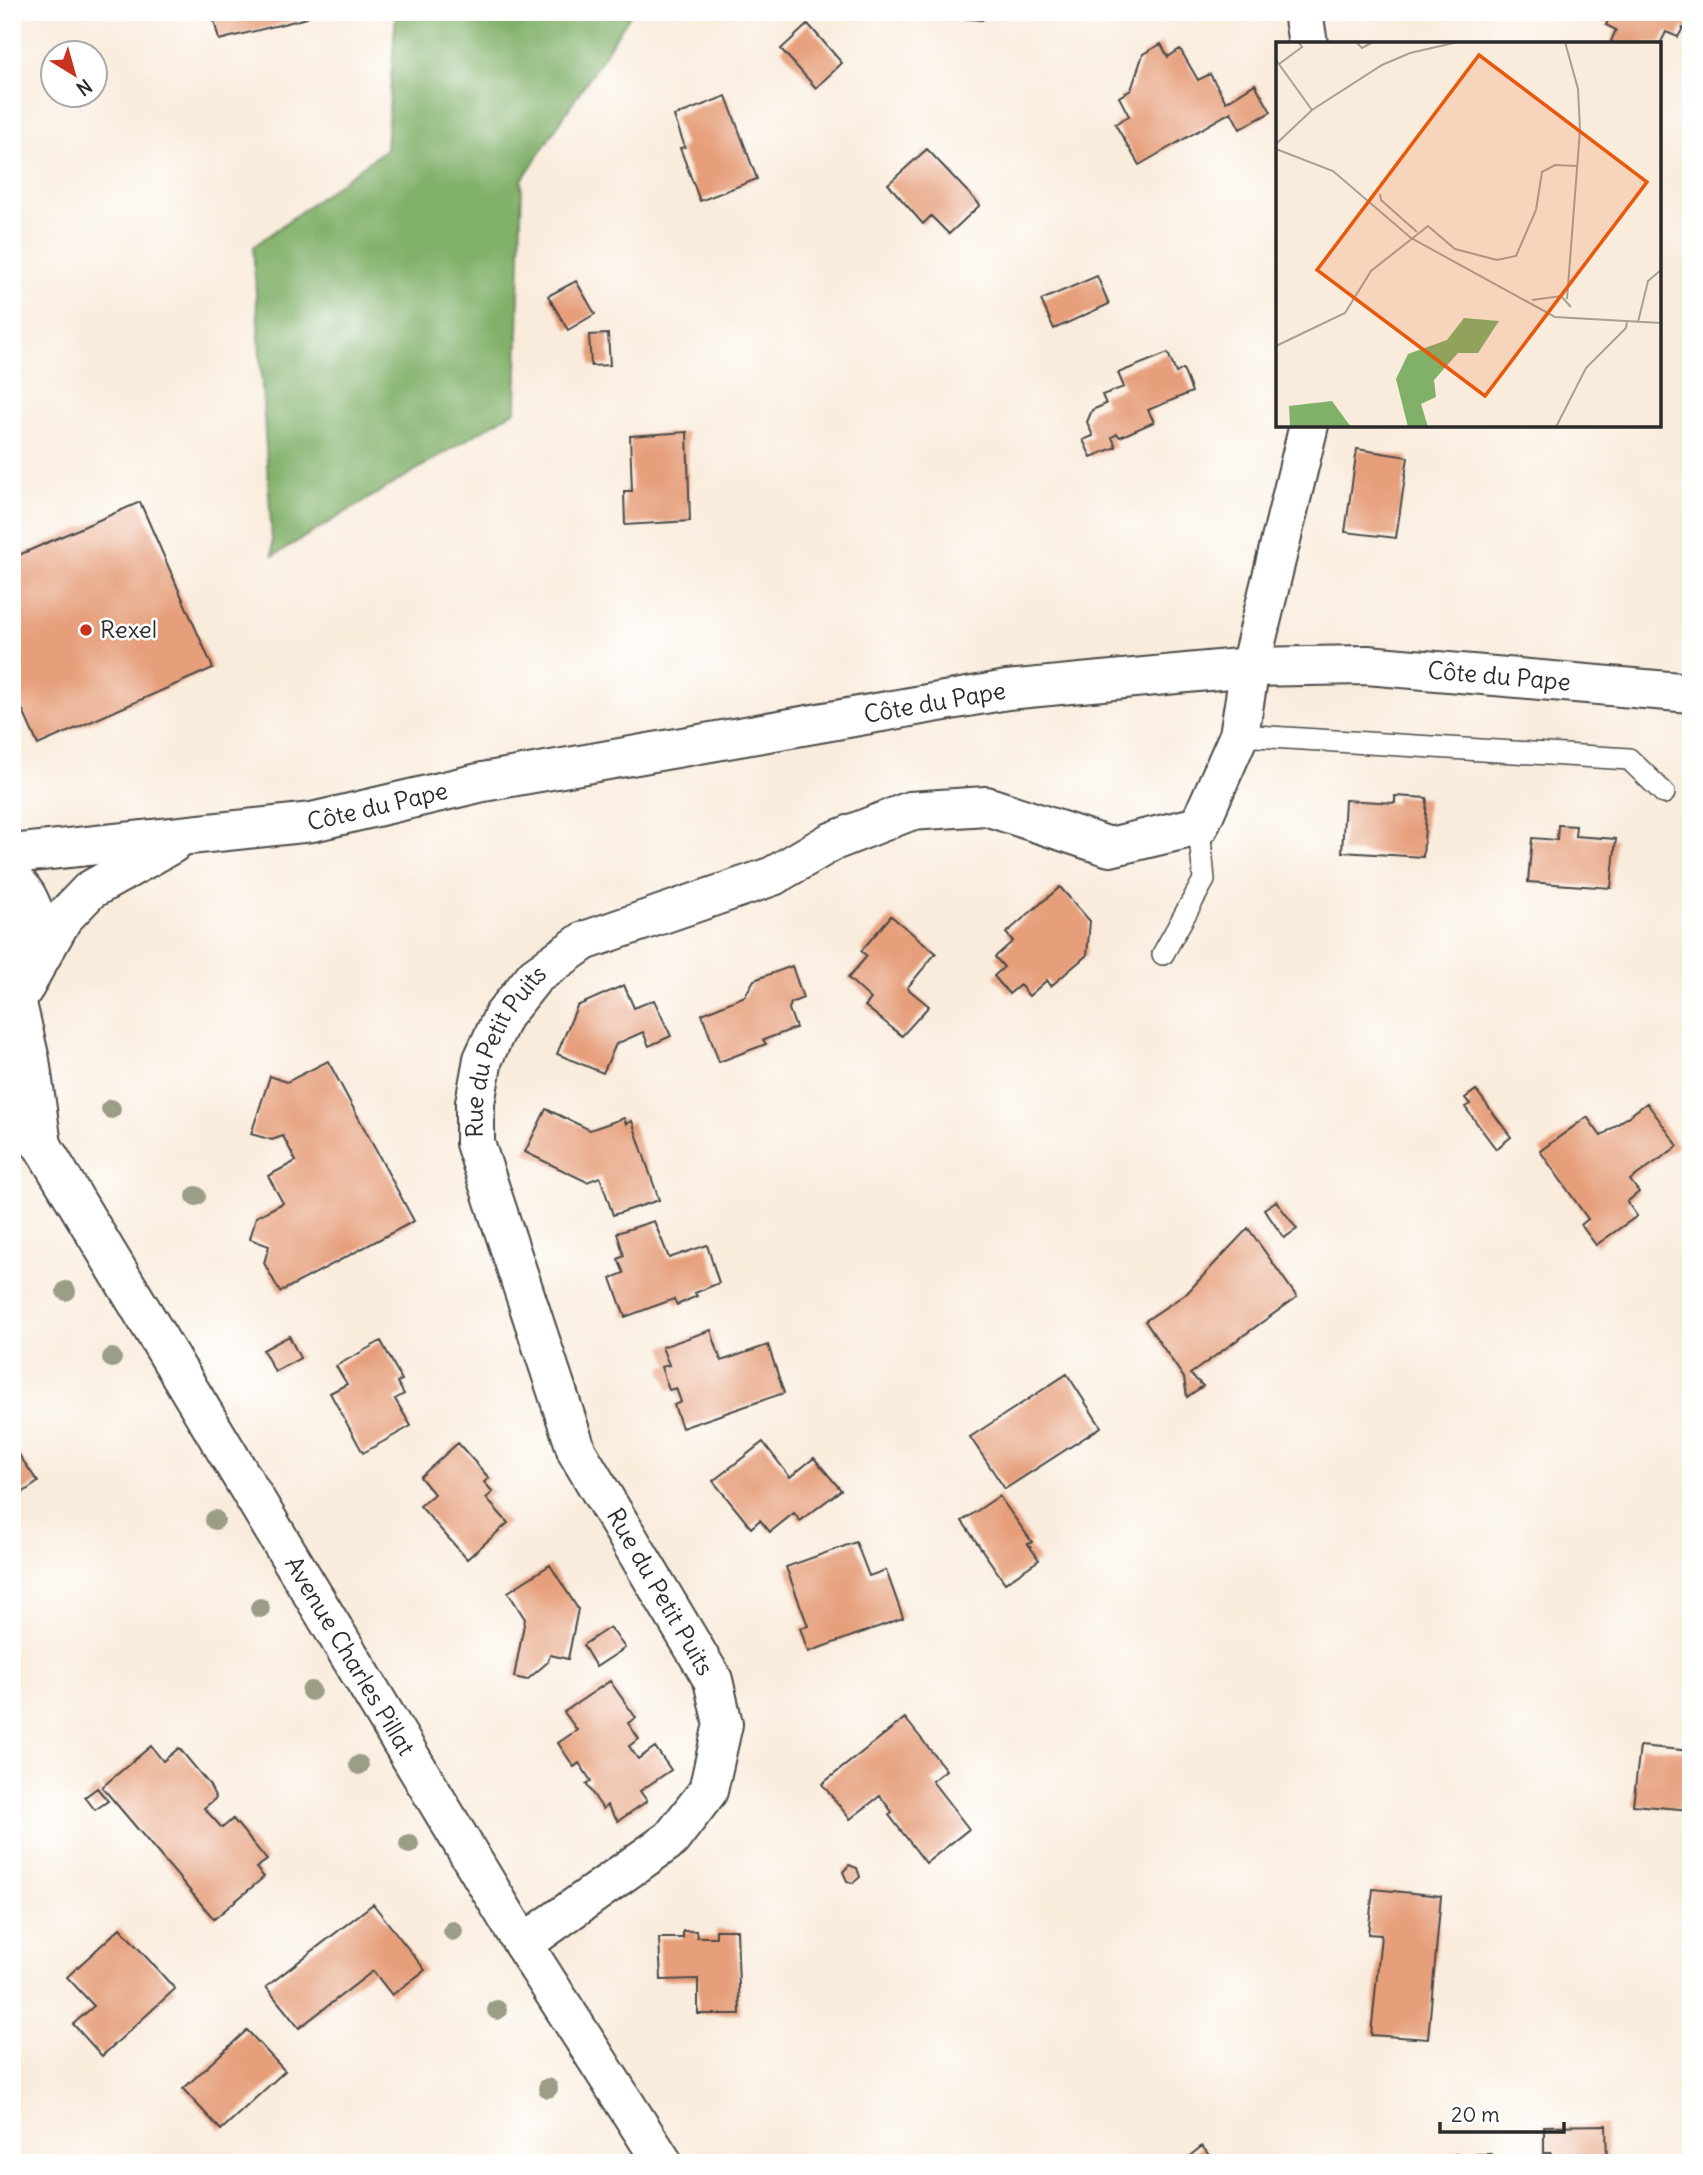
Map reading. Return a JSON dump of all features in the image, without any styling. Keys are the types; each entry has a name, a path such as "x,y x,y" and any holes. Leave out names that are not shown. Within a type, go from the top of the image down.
{"street":[{"path":"1303,12 1308,42"},
{"path":"1199,826 1239,735 1250,667 1309,427"},
{"name":"Côte du Pape","path":"12,854 312,822 482,782 1007,690 1250,667 1367,664 1691,693"},
{"name":"Rue du Petit Puits","path":"523,1944 671,1839 708,1791 723,1724 713,1680 578,1452 475,1143 475,1103 483,1059 503,1016 535,976 584,941 773,876 831,842 910,811 986,806 1110,847 1199,826"},
{"name":"Côte du Pape","path":"20,990 63,918 90,890 187,837"},
{"path":"12,878 25,893 36,918 38,944 20,990"},
{"name":"Avenue Charles Pillat","path":"20,990 42,1144"},
{"name":"Avenue Charles Pillat","path":"12,1115 42,1144 523,1944 663,2163"}],"lane":[{"path":"1239,735 1629,759 1664,793"},
{"path":"1163,954 1204,880 1199,826"}],"green space":[{"path":"396,12 632,12 522,180 516,410 273,556 253,247 386,149"}],"building":[{"path":"202,12 305,12 307,18 219,40 213,16 203,18"},
{"path":"935,12 990,12 982,20 935,16"},
{"path":"1612,12 1691,12 1691,32 1683,28 1678,37 1666,32 1661,42 1613,42 1616,30 1606,25"},
{"path":"808,24 842,63 816,88 781,49"},
{"path":"1161,44 1168,57 1180,49 1198,80 1210,74 1226,102 1255,84 1271,112 1240,129 1231,112 1139,165 1115,124 1129,116 1119,97 1131,90 1143,54"},
{"path":"726,96 757,179 700,201 680,148 685,147 674,116"},
{"path":"927,149 980,205 949,234 931,216 923,224 888,184"},
{"path":"1097,276 1109,304 1054,329 1041,300"},
{"path":"576,281 595,314 568,330 548,296"},
{"path":"608,334 610,365 591,366 589,335"},
{"path":"1168,353 1176,373 1183,369 1192,392 1148,410 1154,422 1120,437 1117,434 1112,437 1116,447 1091,457 1083,440 1093,436 1087,422 1092,410 1106,404 1102,395 1124,387 1118,373"},
{"path":"687,432 690,521 625,525 624,491 632,491 630,436"},
{"path":"1357,449 1408,457 1396,538 1345,532"},
{"path":"140,502 213,668 38,745 12,686 12,558"},
{"path":"1395,796 1427,798 1423,857 1342,852 1345,800 1395,803"},
{"path":"1558,825 1576,826 1575,836 1616,839 1611,888 1528,882 1532,838 1557,840"},
{"path":"1060,887 1090,921 1087,955 1051,986 1047,980 1029,996 1020,985 1009,994 994,976 1004,967 995,957 1013,941 1006,933"},
{"path":"891,916 936,953 907,988 929,1006 902,1036 865,1006 871,999 848,978 867,956 861,951"},
{"path":"792,966 803,998 791,1003 789,1009 796,1028 763,1040 766,1044 719,1062 702,1014 745,996 754,980"},
{"path":"624,985 634,1008 654,1000 671,1036 649,1046 643,1032 616,1044 603,1073 557,1054 577,1006"},
{"path":"328,1061 414,1221 280,1292 264,1263 269,1246 250,1239 256,1217 283,1203 268,1176 296,1161 283,1136 272,1140 251,1134 270,1076 287,1082"},
{"path":"1476,1090 1511,1137 1496,1149 1465,1107 1470,1104 1465,1098"},
{"path":"1647,1103 1678,1146 1630,1180 1639,1192 1627,1202 1637,1216 1596,1245 1581,1225 1588,1219 1540,1151 1587,1117 1601,1136"},
{"path":"546,1109 590,1130 624,1118 626,1124 632,1121 659,1200 613,1215 600,1177 587,1182 525,1152"},
{"path":"1276,1201 1297,1229 1284,1238 1264,1209"},
{"path":"654,1221 669,1258 707,1245 719,1283 695,1293 697,1296 677,1305 674,1299 625,1317 611,1278 624,1273 618,1259 624,1256 617,1233"},
{"path":"1248,1228 1297,1297 1190,1374 1203,1386 1187,1397 1184,1378 1145,1321 1187,1293"},
{"path":"711,1330 721,1361 768,1345 784,1393 682,1428 674,1405 681,1402 676,1388 669,1390 661,1367 669,1365 662,1347"},
{"path":"289,1336 300,1358 275,1372 263,1350"},
{"path":"381,1341 402,1380 397,1382 404,1394 395,1399 411,1426 363,1453 330,1393 347,1384 336,1366"},
{"path":"1067,1374 1101,1427 1005,1489 970,1437"},
{"path":"763,1442 790,1477 814,1458 841,1490 800,1521 794,1513 770,1532 760,1520 751,1528 713,1481"},
{"path":"458,1443 489,1478 484,1482 493,1492 486,1498 508,1523 467,1559 420,1506 434,1494 420,1477"},
{"path":"12,1445 38,1482 12,1500"},
{"path":"999,1496 1032,1542 1028,1544 1039,1560 1005,1583 962,1521"},
{"path":"856,1542 869,1576 886,1570 903,1618 808,1652 800,1628 808,1626 786,1567"},
{"path":"550,1565 578,1609 568,1659 550,1655 548,1662 527,1680 514,1677 525,1619 508,1592"},
{"path":"610,1627 625,1648 596,1667 583,1645"},
{"path":"610,1681 636,1718 628,1723 639,1739 629,1746 638,1759 655,1747 671,1770 640,1791 647,1801 618,1821 607,1805 603,1809 586,1784 591,1781 579,1763 574,1767 558,1743 577,1730 564,1712"},
{"path":"905,1718 946,1770 932,1781 969,1829 926,1863 889,1815 892,1812 880,1796 850,1819 822,1784"},
{"path":"151,1746 163,1761 179,1748 209,1784 216,1798 204,1808 222,1828 233,1819 267,1860 256,1868 264,1877 214,1919 102,1787"},
{"path":"1640,1746 1691,1751 1691,1810 1633,1805"},
{"path":"97,1788 108,1801 95,1810 85,1797"},
{"path":"849,1865 857,1868 860,1877 853,1883 847,1881 843,1872"},
{"path":"1373,1889 1441,1896 1428,2039 1371,2035 1381,1935 1368,1934"},
{"path":"373,1904 425,1970 392,1995 373,1971 299,2028 266,1987"},
{"path":"120,1928 175,1989 102,2056 73,2024 94,2006 67,1977"},
{"path":"716,1930 737,1930 740,2014 698,2014 698,1979 661,1980 659,1938 683,1938 683,1931 696,1931 697,1937 716,1937"},
{"path":"247,2030 285,2071 221,2130 183,2089"},
{"path":"1606,2125 1607,2163 1551,2163 1551,2153 1544,2153 1544,2126"},
{"path":"1202,2146 1215,2163 1181,2163"},
{"path":"1455,2154 1491,2154 1491,2163 1455,2163"}],"place":[{"name":"Rexel","path":"86,630"}]}
